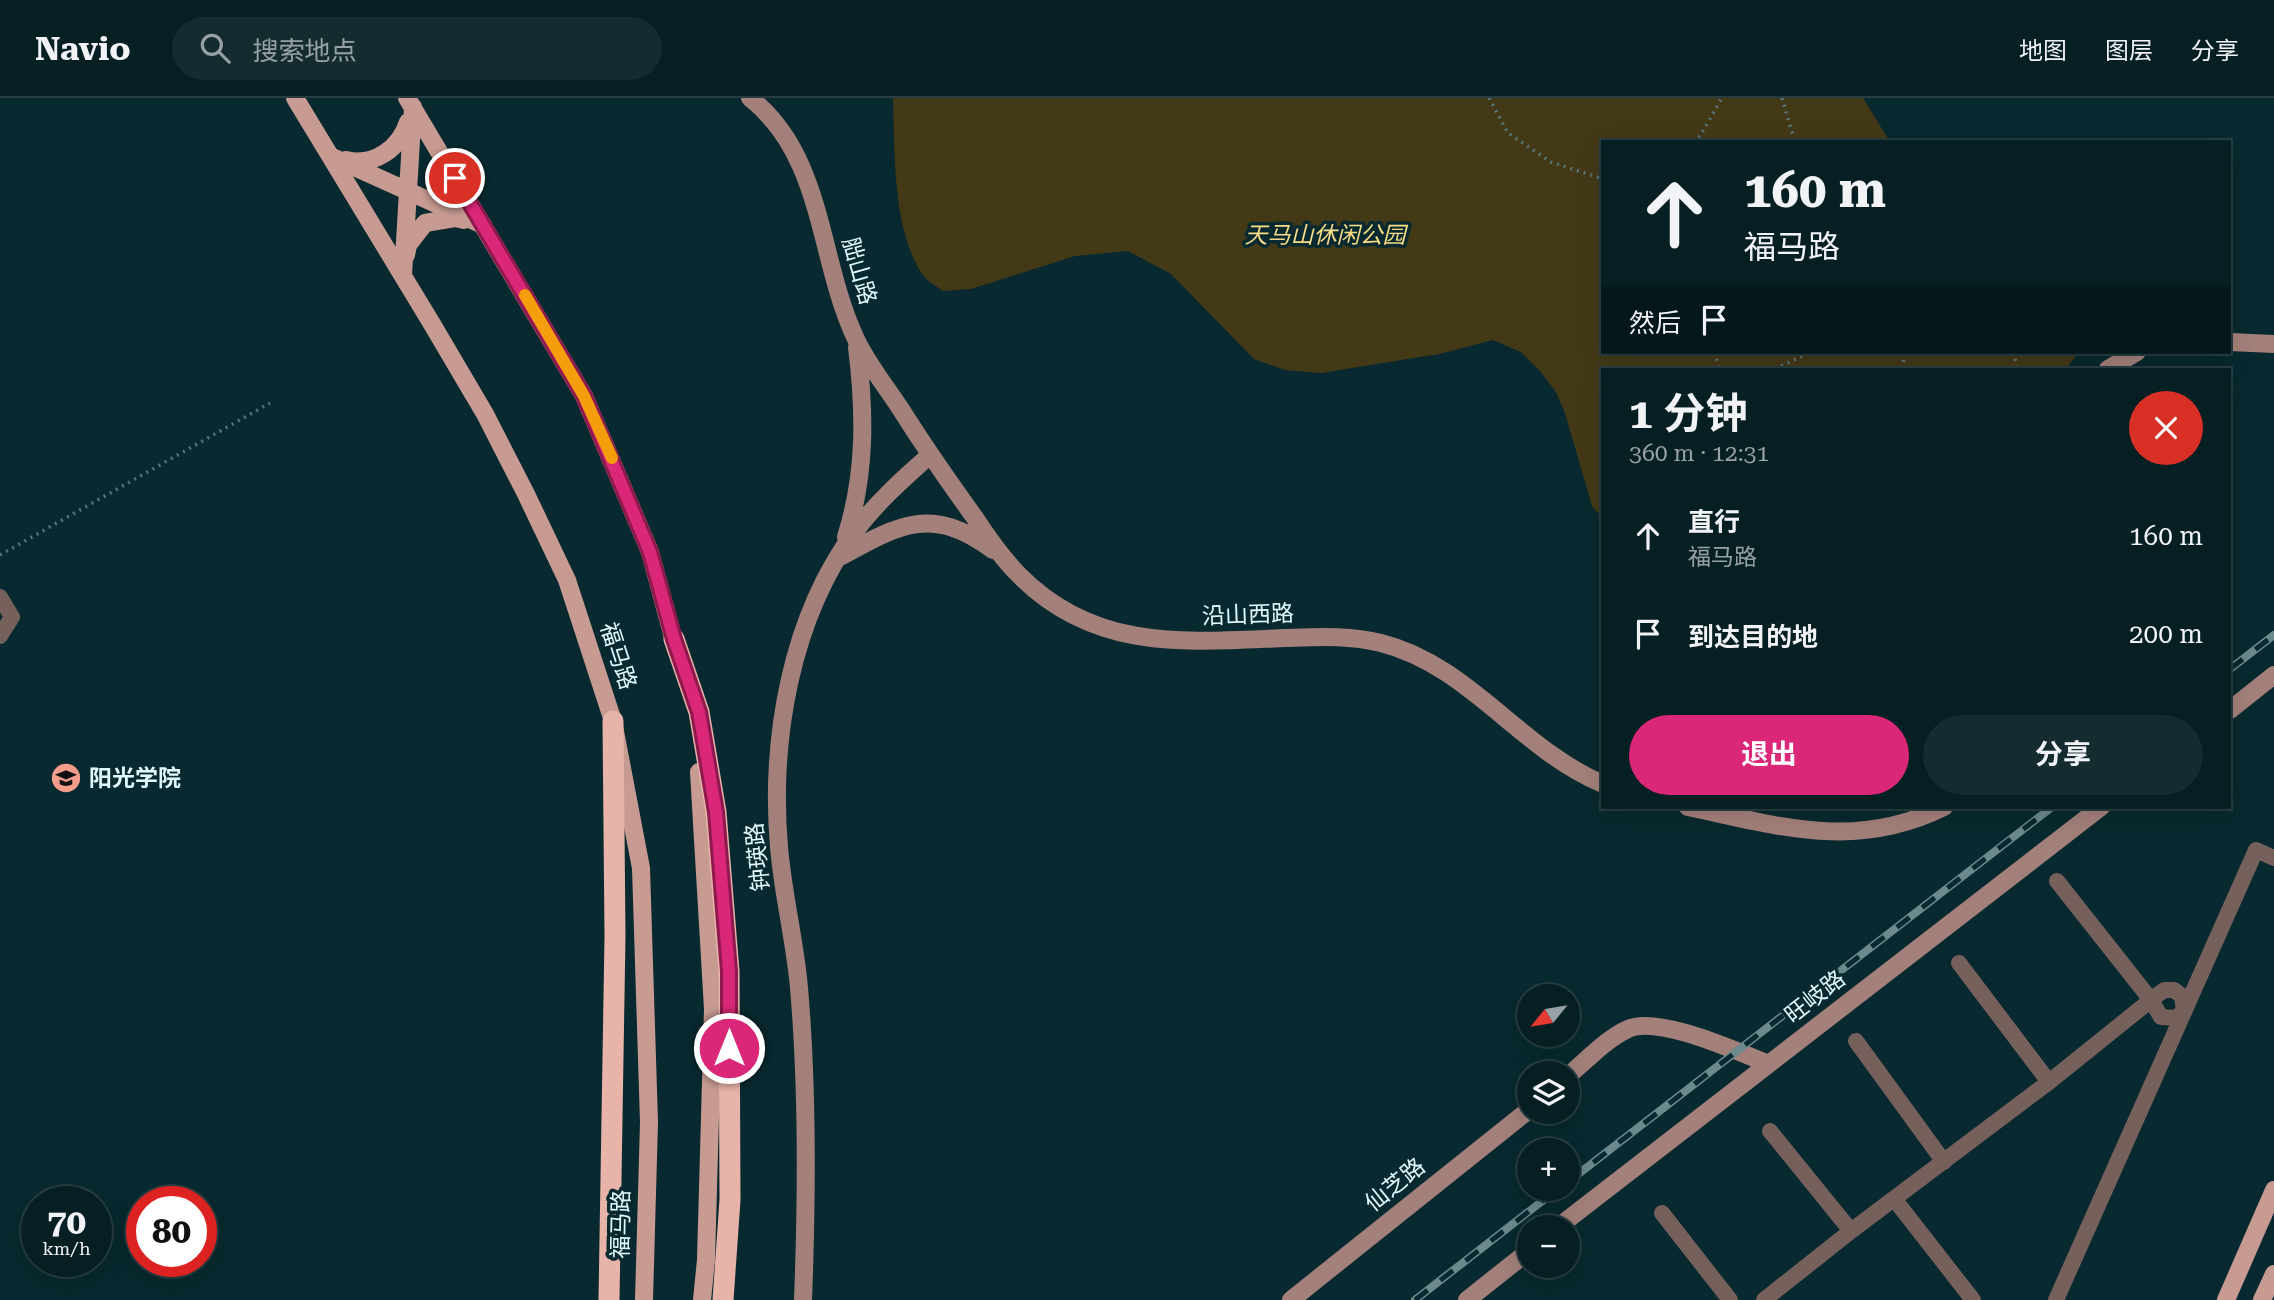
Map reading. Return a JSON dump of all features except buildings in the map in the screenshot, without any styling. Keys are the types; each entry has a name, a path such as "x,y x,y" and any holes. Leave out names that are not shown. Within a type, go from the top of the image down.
{"highway":[{"path":"674,639 699,712 716,812 729,971 730,1200 723,1300"},
{"path":"609,1300 615,936 612,721"}],"main road":[{"name":"福马路","path":"295,98 485,414 567,579 612,721 641,868 649,1122 644,1300"},
{"path":"330,155 358,163 384,155 403,136 410,102"},
{"path":"403,275 410,102"},
{"path":"410,102 554,341 597,423 650,552 674,639 702,787 713,1010 706,1260 702,1300"},
{"path":"330,155 483,225"},
{"path":"403,275 408,245 425,223 455,218 483,225"},
{"path":"2226,1300 2274,1190"},
{"path":"2263,1300 2274,1274"}],"street":[{"name":"胐山路","path":"750,98 777,124 801,163 844,311 856,340 930,455"},
{"path":"839,557 855,508 862,468 863,410 856,340"},
{"path":"2231,342 2274,344"},
{"path":"2110,368 2134,354"},
{"name":"钟瑛路","path":"803,1300 807,1157 804,1073 799,987 779,849 779,744 788,688 803,636 839,557 870,513 930,455"},
{"name":"沿山西路","path":"930,455 1006,561 1019,575 1054,604 1088,624 1154,640 1196,642 1345,637 1383,643 1412,653 1453,677 1564,764 1601,783"},
{"path":"839,557 867,542 918,522 957,530 981,541 1006,561"},
{"path":"0,597 12,617 0,636"},
{"path":"2231,709 2274,675"},
{"path":"1697,809 1800,831 1843,833 1887,828 1940,809"},
{"name":"旺岐路","path":"1573,1215 2098,809"},
{"path":"2056,1300 2256,850 2274,858"},
{"path":"2057,881 2151,1000 2157,1014 2166,1019 2176,1018 2184,1011"},
{"path":"1959,963 2049,1082"},
{"path":"1764,1300 1786,1294 1851,1231 2049,1082 2164,990 2174,990 2182,996 2184,1011"},
{"path":"1580,1066 1620,1034 1630,1028 1650,1024 1715,1043 1769,1064"},
{"path":"1856,1041 1944,1162"},
{"name":"仙芝路","path":"1291,1300 1517,1119"},
{"path":"1770,1131 1851,1231"},
{"path":"1895,1200 1973,1300"},
{"path":"1662,1213 1730,1300"},
{"path":"1467,1300 1517,1260"}],"path":[{"path":"1489,98 1508,133 1551,162 1601,178"},
{"path":"1695,140 1722,98"},
{"path":"1782,98 1794,140"},
{"path":"1777,368 1807,354"},
{"path":"0,555 271,403"}],"green space":[{"name":"天马山休闲公园","path":"893,98 1863,98 1889,140 1601,140 1601,354 2077,354 2067,368 1601,368 1601,516 1592,506 1565,413 1556,392 1521,352 1493,340 1439,354 1321,373 1285,370 1254,359 1171,274 1128,251 1075,256 971,289 943,291 922,274 912,255 900,212 895,165"}],"railway":[{"path":"2231,668 2274,635"},
{"path":"1580,1173 2049,809"},
{"path":"1415,1300 1542,1201"}],"slow traffic":[{"path":"525,295 584,396 612,458"}],"place":[{"name":"阳光学院","path":"66,778"}],"route":[{"path":"455,178 554,341 584,396 650,552 674,639 699,712 716,812 729,971 729,1048"}]}
